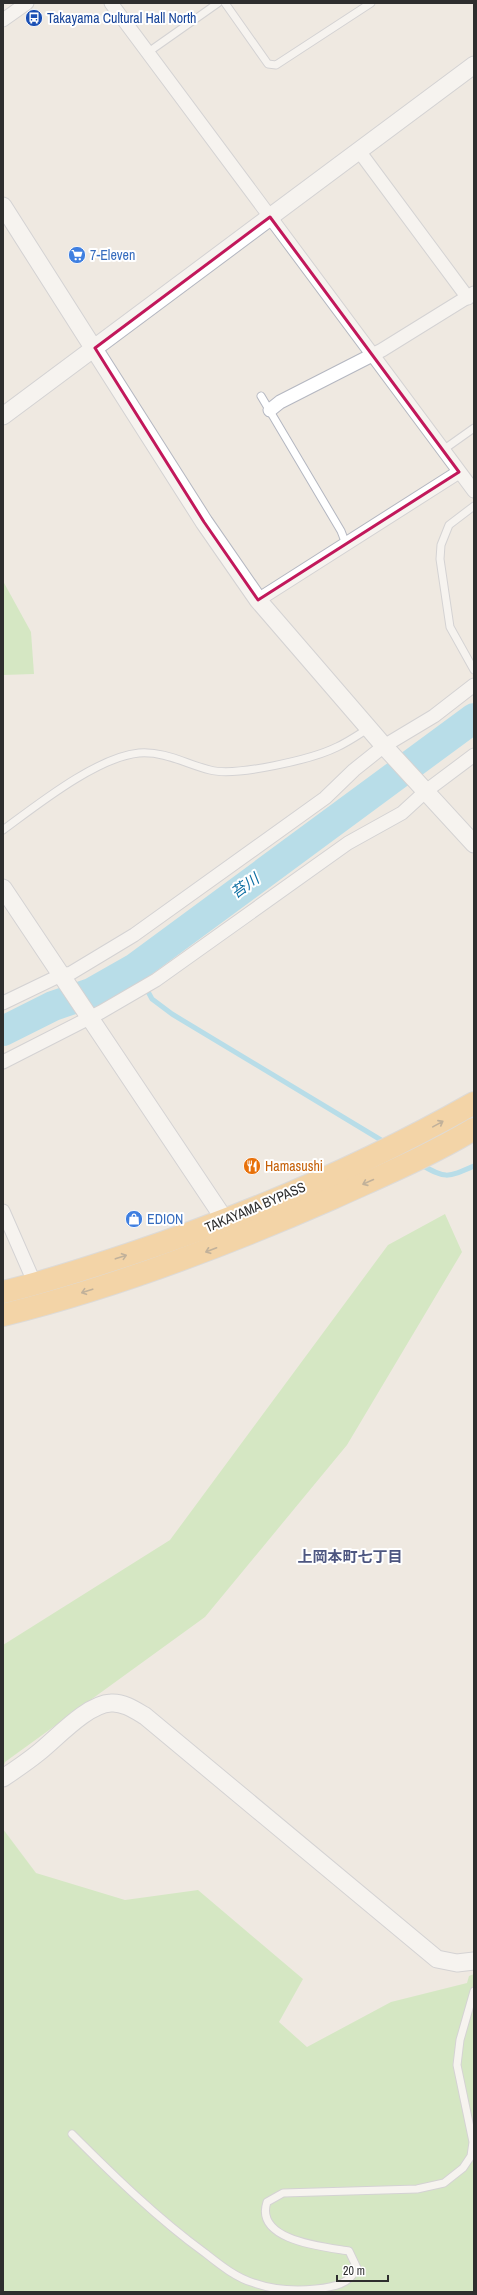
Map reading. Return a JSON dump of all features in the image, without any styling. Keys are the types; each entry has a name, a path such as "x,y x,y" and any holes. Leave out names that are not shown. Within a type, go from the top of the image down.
{"highway":[{"name":"TAKAYAMA BYPASS","path":"3,1292 35,1284 226,1221 382,1154 474,1103"},
{"name":"TAKAYAMA BYPASS","path":"3,1315 53,1303 237,1240 404,1166 474,1129"}],"street":[{"path":"3,20 27,3"},
{"path":"111,3 474,491"},
{"path":"3,416 474,65"},
{"path":"270,410 280,402 372,354 471,295 359,151"},
{"path":"3,206 95,348 204,522 258,600 387,750 474,844"},
{"path":"258,600 459,472"},
{"path":"3,1003 63,979 134,935 325,798 354,770 387,750 474,685"},
{"path":"3,1062 156,980 348,843 402,813 423,788 474,756"},
{"path":"3,888 226,1221 237,1240"},
{"path":"3,1211 35,1284"},
{"path":"3,1778 38,1754 86,1713 101,1704 122,1704 145,1716 438,1959 457,1963 474,1961"}],"lane":[{"path":"147,53 218,3"},
{"path":"225,3 268,64 276,65 371,3"},
{"path":"261,396 341,531 346,544"},
{"path":"443,450 474,428"},
{"path":"474,506 449,525 442,545 440,559 450,627 474,670"},
{"path":"3,830 63,787 104,764 123,757 139,753 159,754 210,770 228,773 320,754 337,748 368,728"},
{"path":"72,2134 149,2208 221,2266 252,2283 270,2288 309,2289 333,2287 347,2281 357,2268 348,2252 310,2246 292,2240 279,2232 268,2220 264,2209 267,2202 284,2193 417,2189 444,2183 463,2168 471,2156 473,2142 457,2065 460,2040 474,1990"}],"highlighted area":[{"path":"270,217 459,472 258,600 204,522 95,348"}],"green space":[{"path":"3,581 31,632 34,674 3,675"},
{"path":"445,1214 462,1252 347,1445 205,1617 5,1762 3,1769 3,1645 170,1540 388,1245"},
{"path":"3,1829 36,1873 125,1900 198,1890 303,1979 279,2022 307,2047 391,2002 467,1983 469,1976 474,1974 474,2292 3,2292"}],"waterway":[{"name":"苔川","path":"3,1031 53,1006 91,993 135,968 474,718"},
{"path":"135,968 152,999 172,1014 386,1143"},
{"path":"420,1164 435,1172 446,1175 452,1175 474,1166"}],"place":[{"name":"Takayama Cultural Hall North","path":"34,18"},
{"name":"7-Eleven","path":"77,255"},
{"name":"Hamasushi","path":"252,1166"},
{"name":"EDION","path":"134,1219"}],"district":[{"name":"上岡本町七丁目","path":"350,1557"}]}
